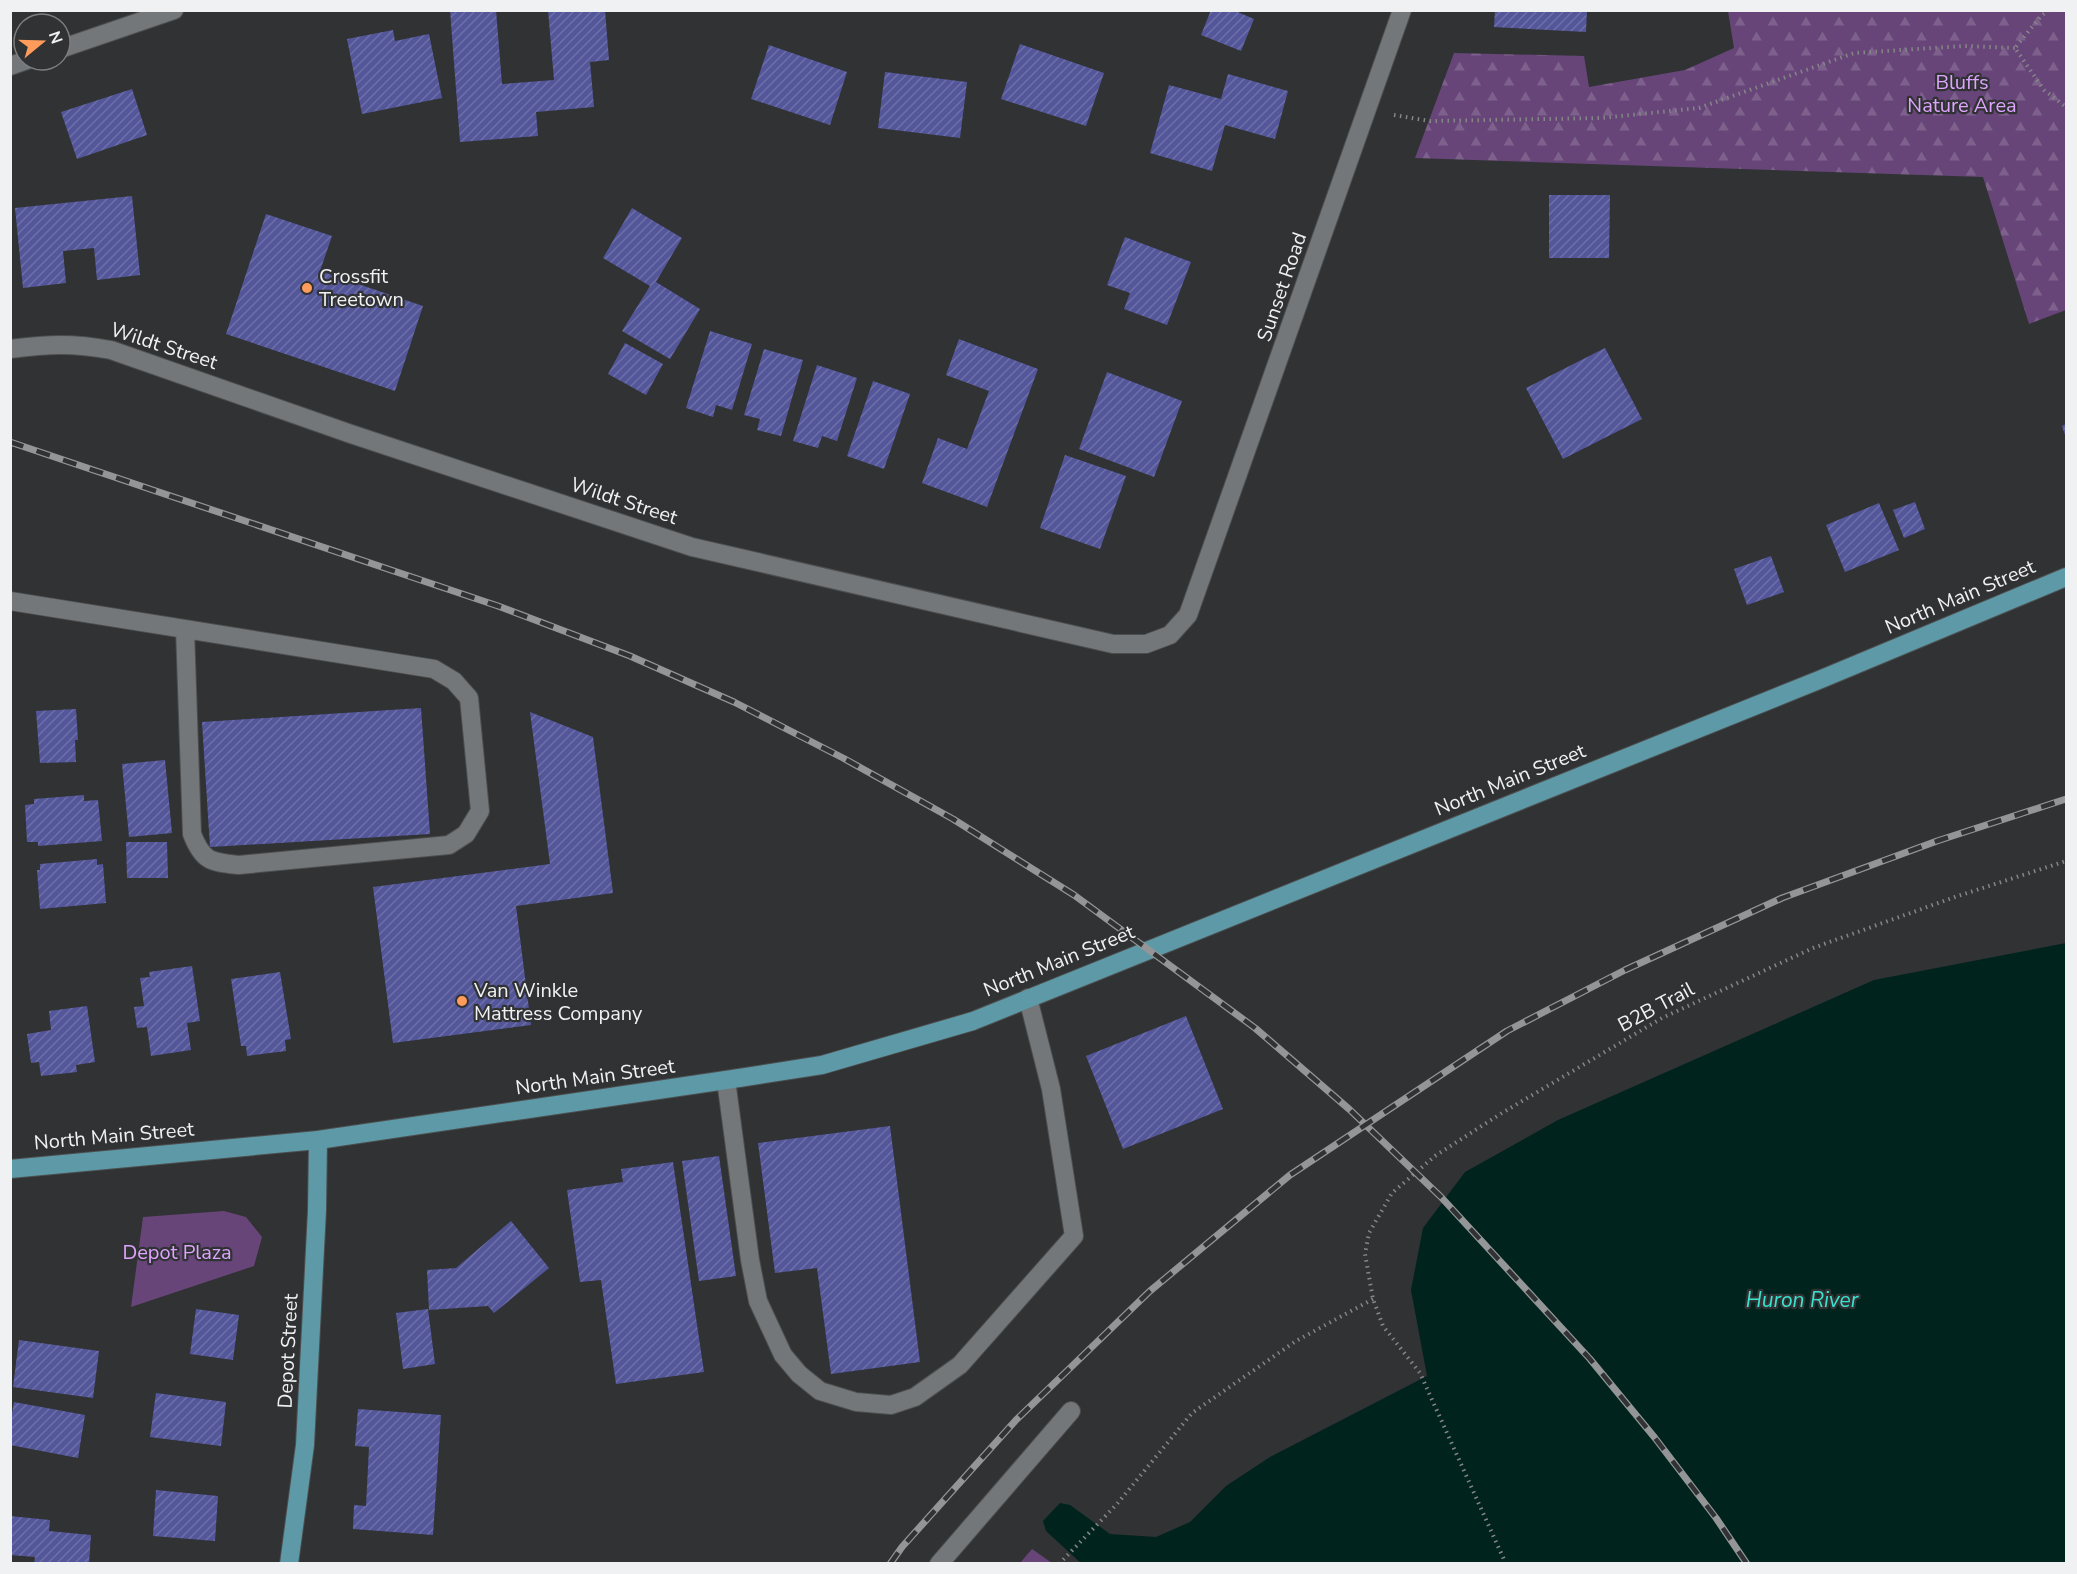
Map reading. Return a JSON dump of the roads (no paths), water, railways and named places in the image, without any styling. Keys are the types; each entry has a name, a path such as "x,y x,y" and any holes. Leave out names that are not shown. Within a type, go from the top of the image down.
{"main road":[{"name":"North Main Street","path":"10,1169 318,1140 822,1065 973,1021 1797,689 2067,577"},
{"name":"Depot Street","path":"289,1563 305,1445 317,1210 318,1140"}],"street":[{"path":"72,45 174,10"},
{"name":"Sunset Road","path":"1203,578 1402,10"},
{"name":"Wildt Street","path":"10,350 52,344 111,350 351,434 692,547 1113,644 1146,644 1170,635 1188,615 1203,578"},
{"path":"10,601 185,629 435,669 454,681 469,698 480,811 466,834 449,845 239,865 211,862 199,851 192,834 185,629"},
{"path":"726,1080 750,1260 758,1301 783,1355 799,1374 820,1391 856,1402 891,1405 915,1397 960,1365 1074,1236 1051,1089 1028,998"},
{"path":"939,1563 1071,1411"}],"water":[{"name":"Huron River","path":"2066,943 2066,1563 1082,1564 1046,1531 1043,1521 1060,1503 1070,1505 1110,1534 1156,1537 1190,1522 1226,1486 1270,1457 1427,1376 1411,1290 1423,1228 1465,1172 1558,1120 1874,980"}],"railway":[{"path":"10,442 498,606 630,656 734,702 843,758 953,819 1074,895 1255,1028 1349,1109 1441,1197 1590,1359 1655,1438 1716,1518 1747,1564"},
{"path":"890,1564 902,1547 1016,1420 1150,1291 1290,1175 1507,1031 1625,970 1782,898 1937,841 2066,799"}],"place":[{"name":"Crossfit Treetown","path":"307,288"},
{"name":"Van Winkle Mattress Company","path":"462,1001"}],"park label":[{"name":"Bluffs Nature Area","path":"1962,94"},
{"name":"Depot Plaza","path":"177,1252"}]}
